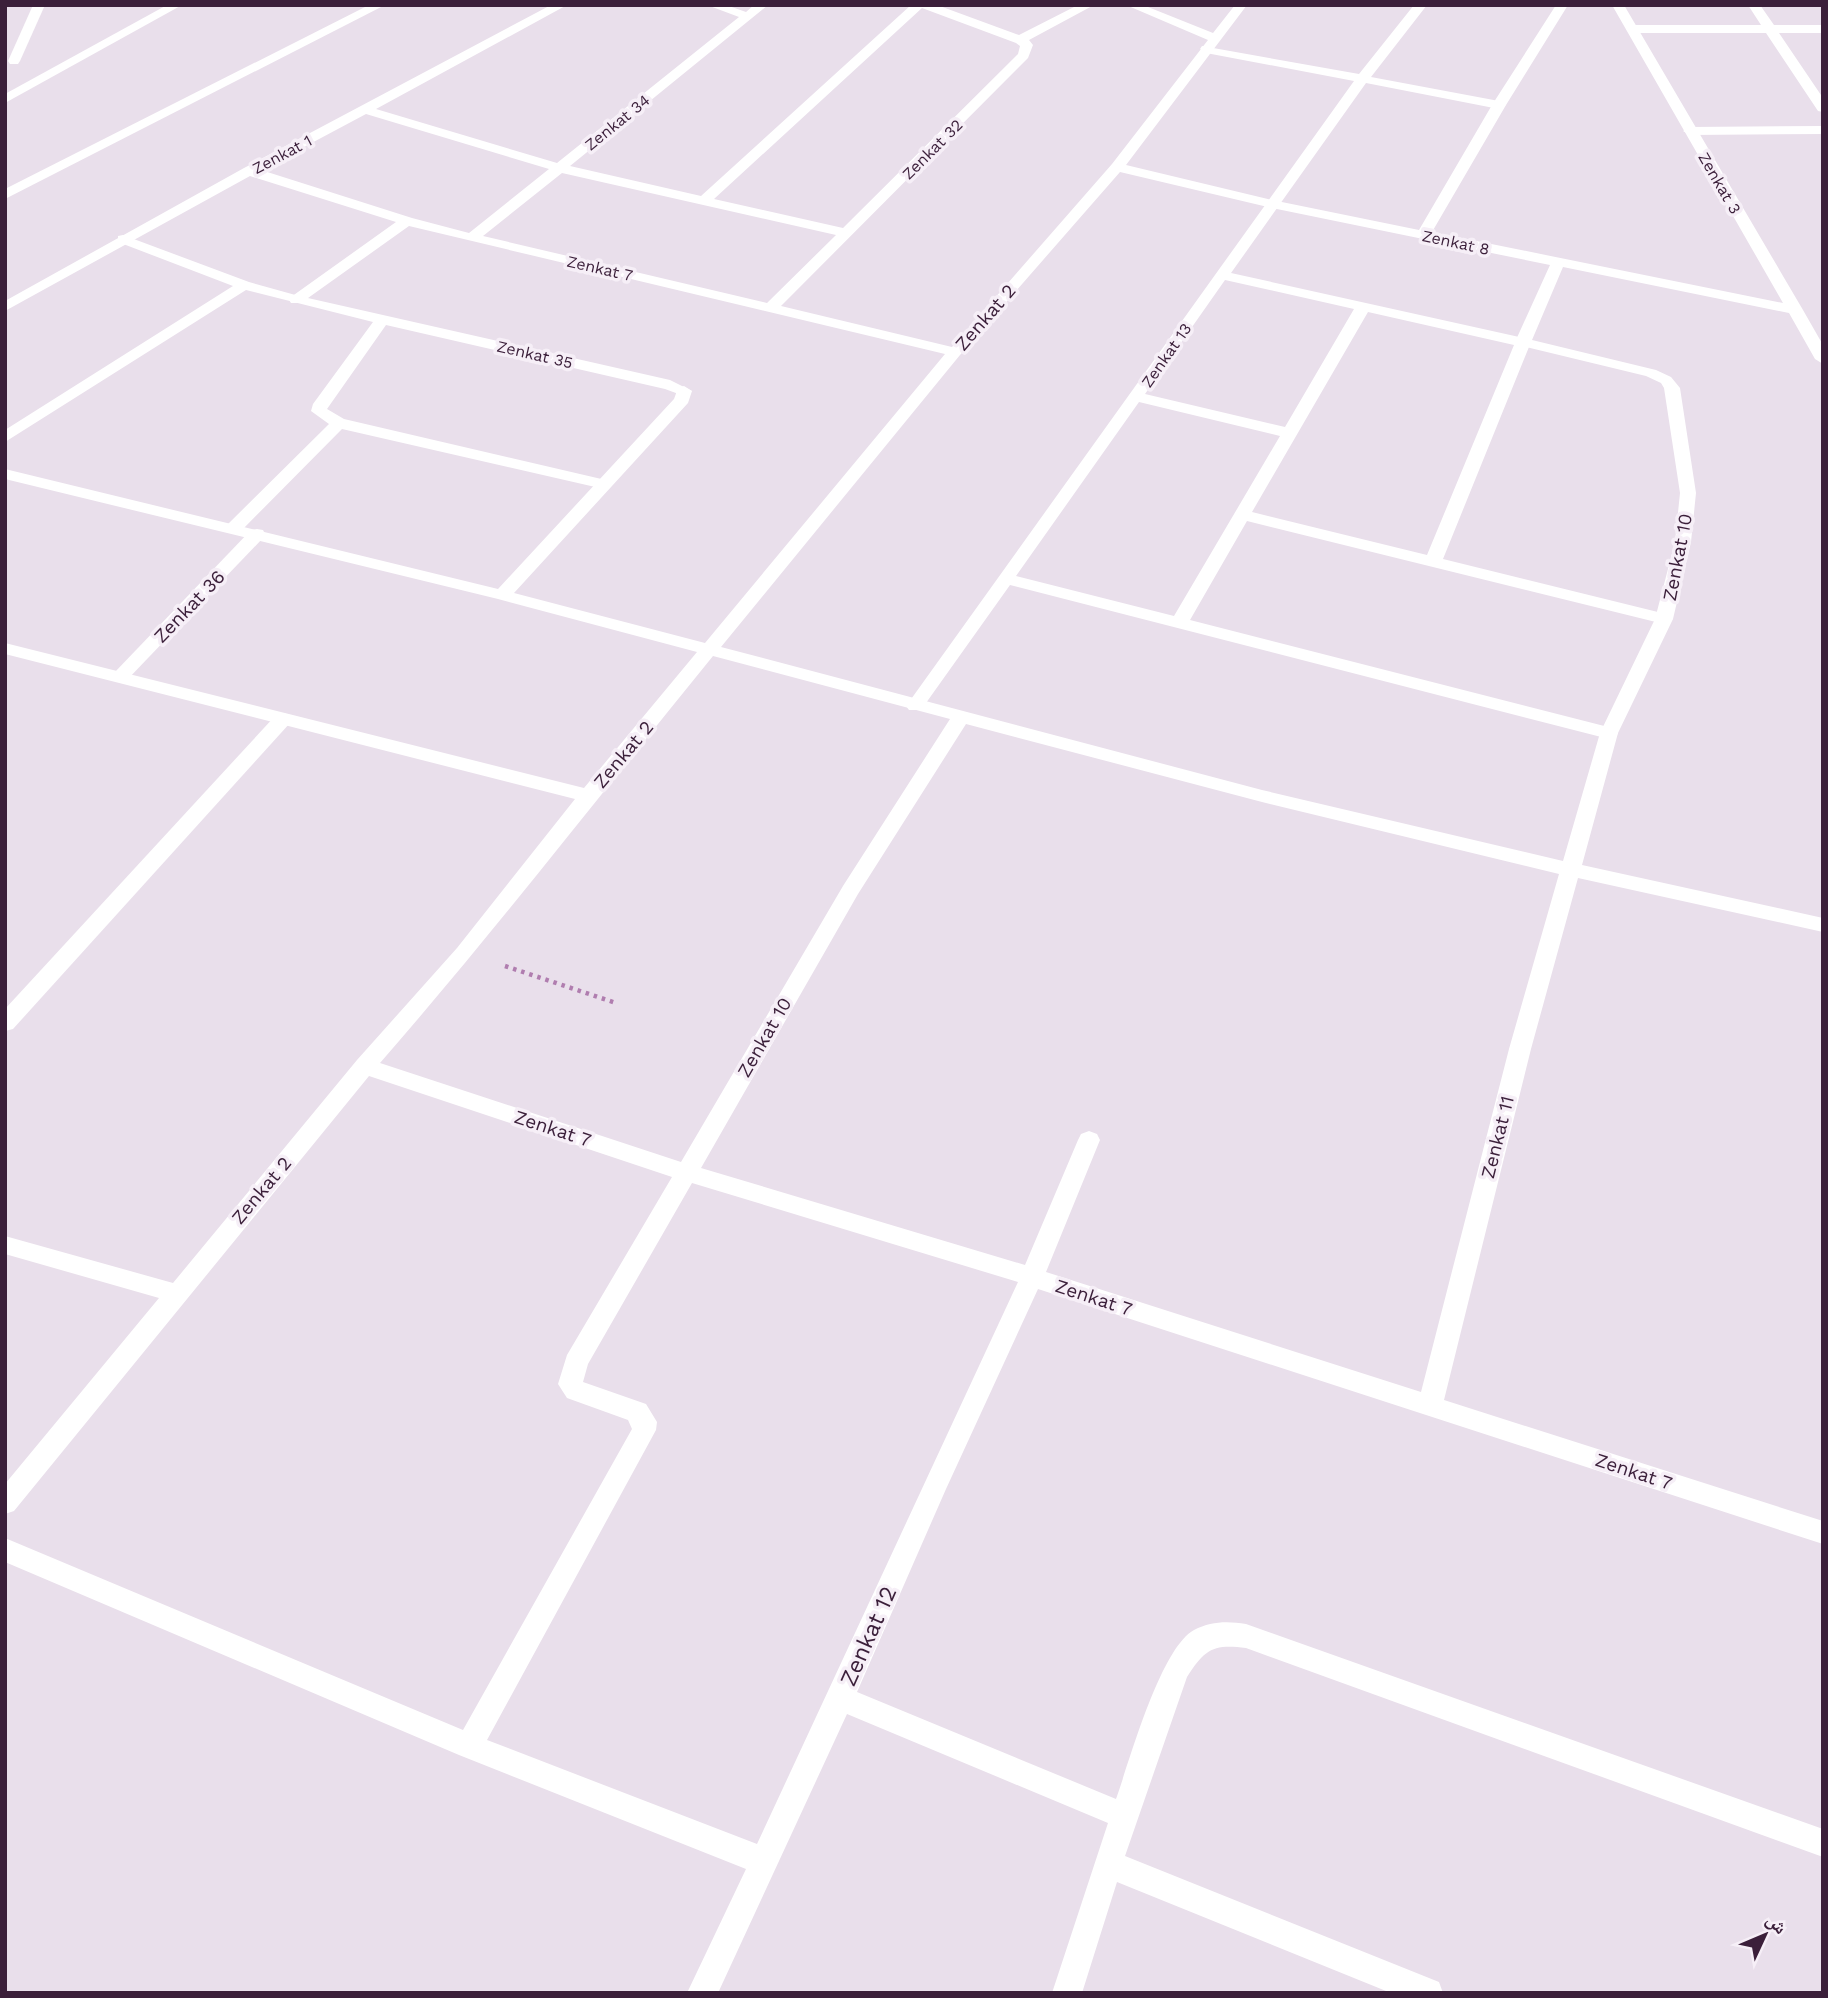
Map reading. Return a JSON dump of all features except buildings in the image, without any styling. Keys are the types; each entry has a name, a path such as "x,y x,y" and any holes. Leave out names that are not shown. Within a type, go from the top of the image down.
{"street":[{"path":"14,61 39,5"},
{"path":"5,99 176,5"},
{"path":"5,195 379,5"},
{"name":"Zenkat 1","path":"5,306 123,239 561,5"},
{"path":"713,5 748,16"},
{"name":"Zenkat 34","path":"472,238 762,5"},
{"path":"704,200 918,5"},
{"path":"925,5 1020,40 1087,5"},
{"path":"1132,5 1210,43 1363,78 1499,105"},
{"name":"Zenkat 2","path":"5,1503 365,1066 464,953 589,796 955,352 1117,167 1241,5"},
{"name":"Zenkat 13","path":"915,706 1272,204 1363,78 1421,5"},
{"path":"1423,235 1499,105 1562,5"},
{"name":"Zenkat 3","path":"1618,5 1823,359"},
{"path":"1754,5 1823,108"},
{"path":"1632,29 1823,29"},
{"name":"Zenkat 32","path":"771,308 1024,55 1027,45 1020,40"},
{"path":"366,110 560,168 848,233"},
{"path":"1690,131 1823,130"},
{"name":"Zenkat 8","path":"1117,167 1272,204 1796,310"},
{"name":"Zenkat 7","path":"249,171 407,221 472,238 955,352"},
{"path":"296,300 407,221"},
{"name":"Zenkat 35","path":"123,239 244,285 296,300 684,391 682,400 502,595"},
{"path":"1433,562 1486,426 1558,263"},
{"name":"Zenkat 10","path":"1222,275 1651,373 1666,380 1672,388 1688,493 1683,542 1664,618 1609,733 1572,870"},
{"path":"5,438 244,285"},
{"path":"1180,622 1363,307"},
{"path":"383,319 321,404 319,411 339,423 604,484"},
{"path":"1136,397 1290,433"},
{"path":"234,528 339,423"},
{"path":"5,474 502,595 1262,796 1572,870 1823,925"},
{"path":"1242,515 1664,618"},
{"name":"Zenkat 36","path":"120,677 257,534"},
{"path":"1007,579 1609,733"},
{"path":"5,648 589,796"},
{"name":"Zenkat 10","path":"469,1746 643,1430 645,1422 637,1412 576,1391 570,1384 576,1362 850,891 960,718"},
{"path":"5,1023 283,719"},
{"name":"Zenkat 11","path":"1430,1406 1520,1049 1572,870"},
{"name":"Zenkat 7","path":"365,1066 685,1172 1032,1277 1823,1533"},
{"name":"Zenkat 12","path":"702,1993 841,1699 933,1489 1032,1277 1089,1140"},
{"path":"5,1245 176,1293"},
{"path":"5,1550 469,1746 763,1861"},
{"path":"1067,1993 1124,1816 1176,1671 1187,1653 1199,1641 1221,1632 1246,1636 1823,1843"},
{"path":"841,1699 1124,1816"},
{"path":"1109,1864 1428,1993"}],"path":[{"path":"464,953 615,1003"}]}
